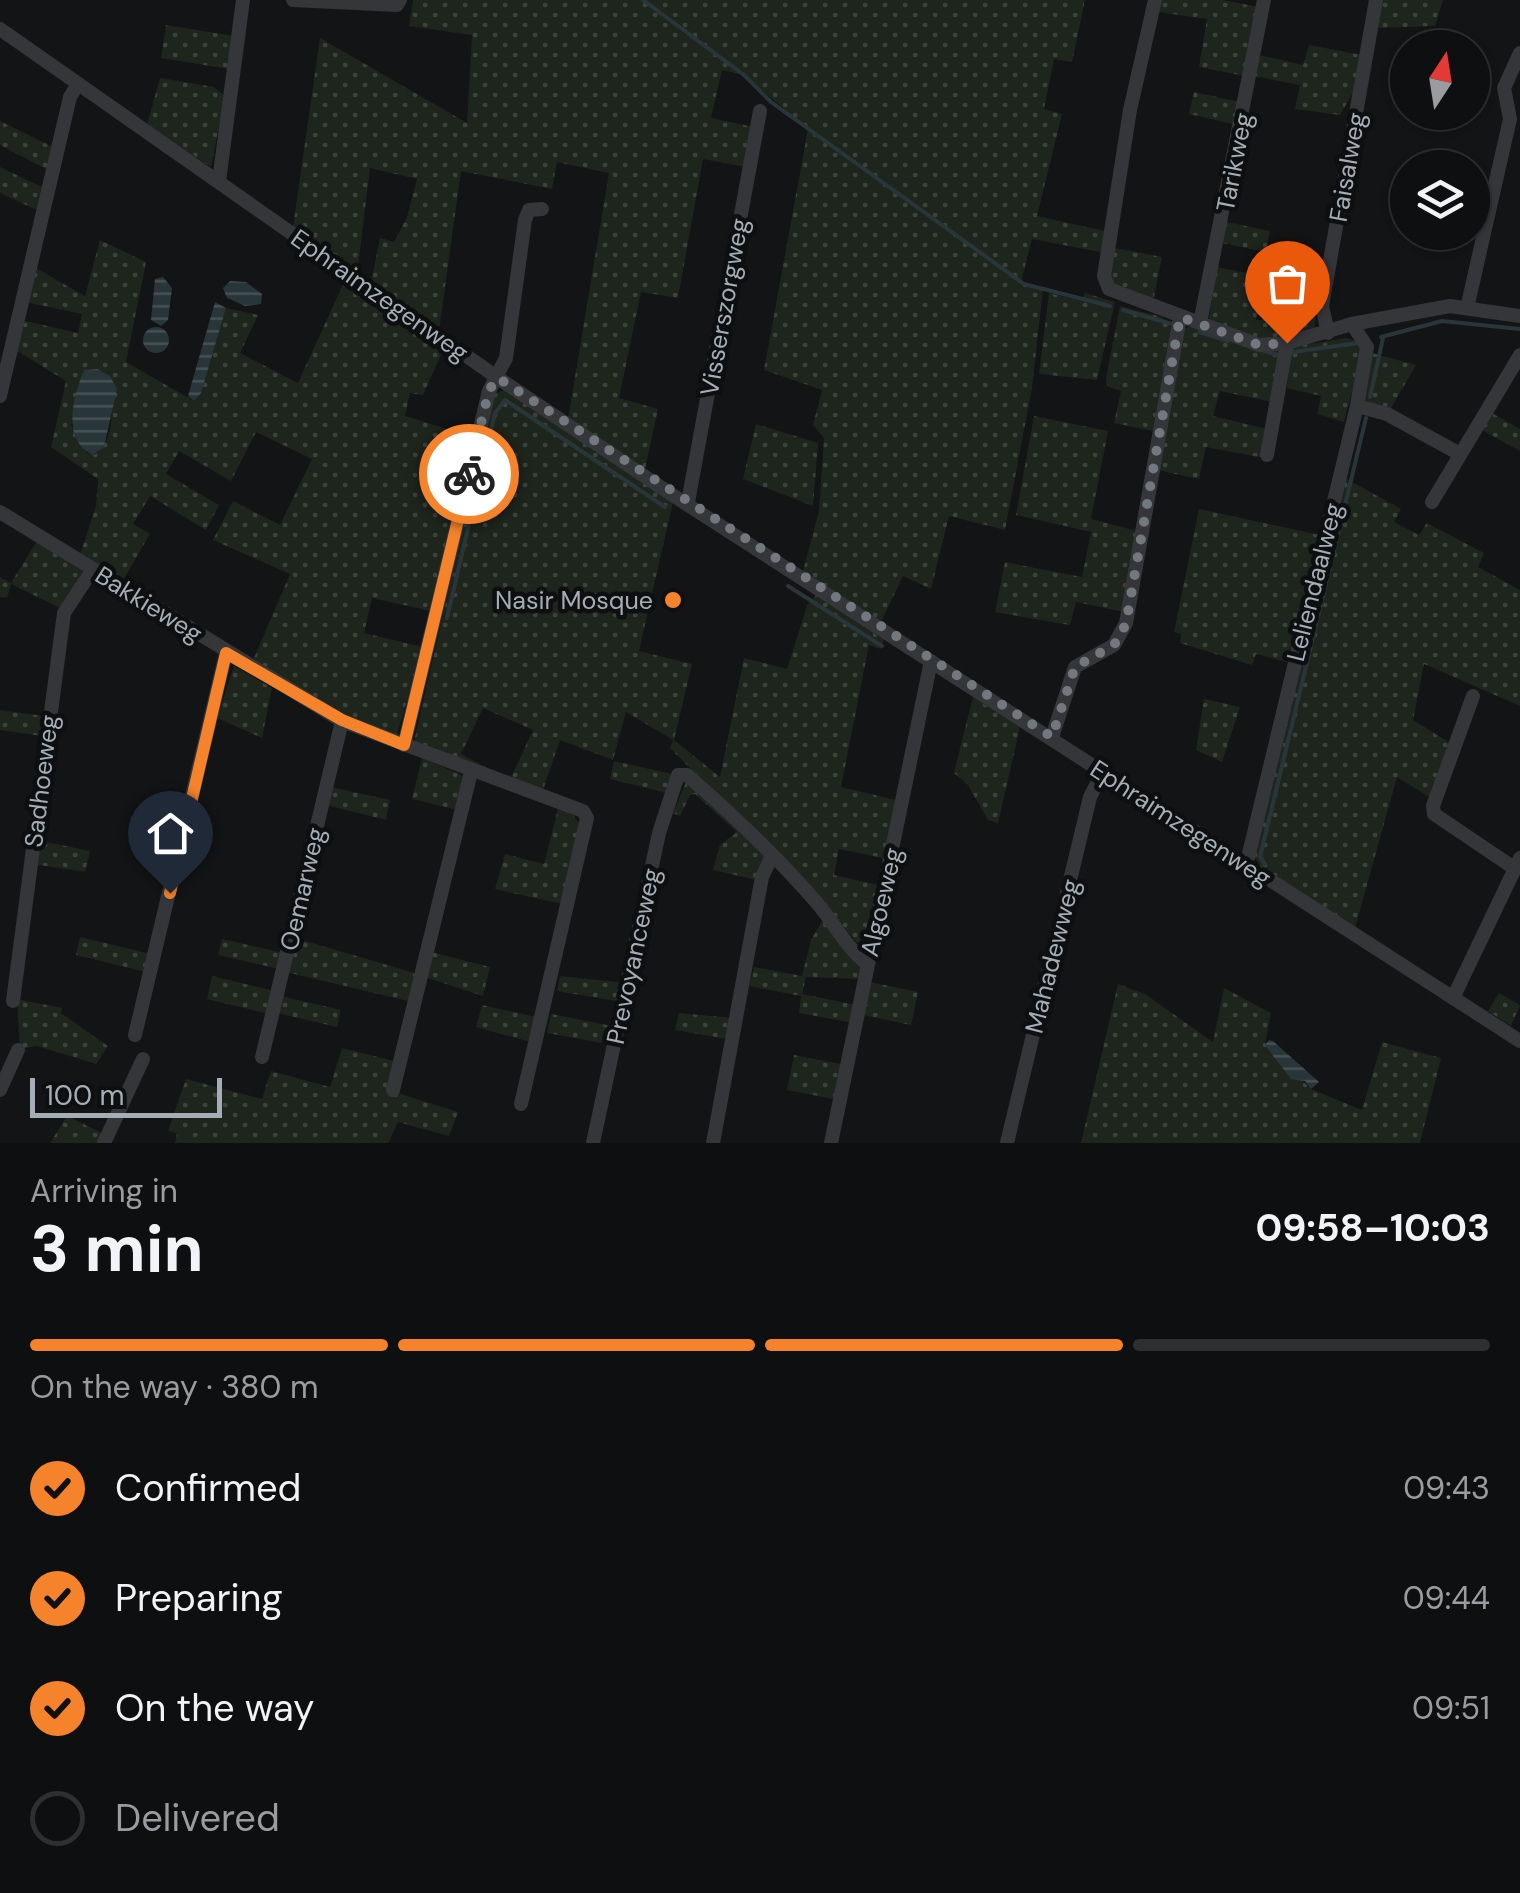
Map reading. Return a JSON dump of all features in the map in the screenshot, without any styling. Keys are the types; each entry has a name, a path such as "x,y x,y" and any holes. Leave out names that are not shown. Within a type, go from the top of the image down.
{"street":[{"path":"220,181 245,0"},
{"path":"293,0 378,6 397,4 400,0"},
{"path":"1154,0 1130,110 1104,276 1109,290 1259,345 1287,343 1352,324 1432,309 1467,308 1520,316"},
{"name":"Tarikweg","path":"1200,323 1264,0"},
{"name":"Faisalweg","path":"1328,333 1322,306 1376,0"},
{"name":"Ephraimzegenweg","path":"0,30 498,378 1515,1037"},
{"path":"1467,308 1510,119 1504,88 1520,53"},
{"path":"0,396 70,97 78,84"},
{"name":"Visserszorgweg","path":"688,502 760,111"},
{"path":"404,745 489,390 506,358 524,220 529,210 542,209"},
{"path":"1052,737 1075,667 1114,645 1126,624 1180,317"},
{"name":"Leliendaalweg","path":"1246,866 1357,406 1367,347 1352,324"},
{"path":"1267,455 1287,343"},
{"path":"1432,502 1520,354"},
{"path":"1357,406 1387,414 1460,454"},
{"name":"Bakkieweg","path":"0,512 226,653 342,720 470,772 576,808 587,818 521,1104"},
{"name":"Sadhoeweg","path":"13,1002 64,614 93,569"},
{"path":"135,1036 226,653"},
{"name":"Algoeweg","path":"831,1143 931,661"},
{"path":"1454,998 1517,862 1440,819 1433,806 1473,696"},
{"name":"Oemarweg","path":"262,1057 342,720"},
{"path":"394,1090 470,772"},
{"name":"Mahadewweg","path":"1007,1143 1090,797 1104,772"},
{"name":"Prevoyanceweg","path":"593,1143 674,779 682,774 722,805 772,856"},
{"path":"713,1143 762,877 772,856 820,906 849,950 867,964"},
{"path":"1515,1037 1520,1017"},
{"path":"0,1090 18,1050"},
{"path":"104,1143 143,1059"}],"shaded area":[{"path":"413,0 1085,0 1072,62 1054,59 1044,109 1062,114 1037,216 1109,232 1105,253 1032,239 1021,282 1043,289 1032,388 1005,530 949,516 931,589 903,576 881,622 803,571 819,511 824,438 813,425 822,390 764,370 808,129 744,75 722,70 711,118 754,127 746,167 703,159 678,298 641,292 619,398 658,409 645,469 568,419 609,173 557,162 552,189 461,171 439,331 371,283 380,238 394,242 407,217 417,179 370,168 357,275 293,227 320,38 467,123 472,35 409,26"},
{"path":"1160,0 1223,0 1259,7 1245,76 1199,67 1207,19 1158,12"},
{"path":"1380,0 1443,0 1435,26 1378,28"},
{"path":"166,25 234,36 229,69 161,58"},
{"path":"1309,45 1362,55 1359,82 1340,115 1295,109 1300,85 1254,76 1259,55 1303,65"},
{"path":"160,78 214,87 225,96 211,167 147,125"},
{"path":"1194,92 1240,102 1237,125 1189,114"},
{"path":"0,121 53,147 48,170 0,145"},
{"path":"0,167 44,188 39,211 0,193"},
{"path":"1227,222 1270,231 1266,252 1222,243"},
{"path":"100,240 146,262 126,362 194,401 201,393 226,308 258,315 240,353 298,383 345,280 444,348 423,395 410,393 405,416 473,437 431,611 372,598 364,633 423,647 397,734 342,715 251,665 290,574 213,540 233,501 280,525 312,459 256,432 231,481 179,451 166,474 219,505 206,530 150,496 133,524 150,534 122,582 80,555 96,506 98,479 51,447 66,381 14,349 21,320 78,333 82,314 25,302 34,267 85,296","holes":["98,369 110,376 110,431 94,455 87,453 71,425 84,370"]},
{"path":"1115,248 1162,257 1153,302 1115,286 1110,275"},
{"path":"1216,267 1263,276 1256,320 1316,317 1314,329 1263,340 1209,319"},
{"path":"163,277 172,288 168,320 161,326 151,320 155,279"},
{"path":"230,281 246,282 262,294 261,304 245,306 227,298 223,288"},
{"path":"1049,293 1082,301 1085,293 1115,302 1097,380 1039,374"},
{"path":"215,302 226,308 201,393 194,401 188,396"},
{"path":"1120,306 1162,317 1171,328 1153,431 1114,423 1121,391 1107,386 1106,378"},
{"path":"1194,325 1282,349 1277,403 1220,391 1213,416 1271,430 1264,458 1206,447 1199,479 1157,470 1183,329"},
{"path":"156,327 165,331 169,340 165,349 156,353 147,349 143,340 147,331"},
{"path":"1346,338 1356,341 1362,354 1344,422 1317,414 1321,396 1287,388 1292,347"},
{"path":"1372,353 1416,365 1390,410 1364,401"},
{"path":"98,369 110,376 117,389 104,447 93,455 77,439 72,417 84,370"},
{"path":"504,390 673,502 639,651 692,664 674,740 720,777 744,658 787,669 807,606 817,594 884,640 881,649 869,645 841,787 900,801 883,858 839,849 834,875 883,886 864,951 815,893 670,748 673,740 626,712 613,760 560,740 542,793 509,782 533,730 483,708 461,754 489,769 414,741 494,394"},
{"path":"1490,412 1520,429 1520,451 1480,429"},
{"path":"1034,416 1108,431 1091,519 1137,531 1124,612 1076,602 1070,625 995,612 1005,562 1082,577 1091,532 1016,515"},
{"path":"756,424 818,443 813,506 743,479"},
{"path":"1345,478 1401,509 1394,522 1419,535 1427,523 1484,553 1478,567 1520,590 1520,706 1424,664 1413,720 1453,745 1436,801 1397,777 1355,928 1260,866 1254,856"},
{"path":"1199,509 1320,535 1290,663 1256,654 1252,665 1180,643 1181,634 1174,632"},
{"path":"37,541 83,571 62,609 11,584 7,598 0,597 0,577 11,583"},
{"path":"234,666 272,688 262,738 217,718"},
{"path":"973,697 1020,727 998,823 988,820 968,785 954,773"},
{"path":"1204,699 1240,707 1222,762 1196,750"},
{"path":"0,710 44,716 42,736 0,730"},
{"path":"422,758 464,776 458,810 412,799"},
{"path":"614,761 676,775 671,794 610,779"},
{"path":"686,782 769,859 760,881 713,870 720,845 737,832 695,794 690,795 680,816 673,813"},
{"path":"331,787 390,800 386,820 326,805"},
{"path":"558,809 571,812 581,826 567,905 495,889 505,854 544,864"},
{"path":"37,840 90,851 85,872 33,864"},
{"path":"825,916 862,971 860,979 806,977 802,994 856,1005 853,1023 799,1013 801,996 749,986 754,967 802,976 811,940"},
{"path":"80,937 151,954 146,972 76,955"},
{"path":"295,938 418,974 412,1002 286,972"},
{"path":"222,939 283,953 279,969 218,955"},
{"path":"431,952 490,967 483,996 425,977"},
{"path":"212,976 275,991 269,1014 207,999"},
{"path":"560,976 627,983 622,1002 557,991"},
{"path":"870,982 918,992 911,1025 863,1015"},
{"path":"1118,984 1145,994 1213,1042 1224,988 1271,1013 1265,1045 1311,1089 1362,1110 1382,1042 1441,1058 1420,1143 1081,1143"},
{"path":"1499,993 1520,1005 1511,1026 1488,1011"},
{"path":"281,996 341,1010 337,1027 277,1013"},
{"path":"17,999 62,1008 61,1013 108,1046 96,1064 37,1046 20,1049"},
{"path":"482,1005 541,1018 534,1043 476,1027"},
{"path":"679,1013 732,1018 727,1039 675,1030"},
{"path":"551,1014 617,1027 613,1045 547,1033"},
{"path":"1269,1040 1319,1082 1311,1089 1305,1081 1291,1079 1265,1045"},
{"path":"342,1048 394,1061 388,1090 458,1112 449,1136 398,1122 388,1143 175,1143 177,1133 168,1131 186,1079 262,1099 271,1071 330,1087"},
{"path":"794,1055 846,1065 839,1100 787,1090"},
{"path":"67,1116 102,1133 99,1143 50,1143"}],"waterway":[{"path":"643,0 744,75 771,102 1024,284 1110,306"},
{"path":"1123,310 1172,324"},
{"path":"1381,337 1442,321 1520,329"},
{"path":"1199,332 1228,341"},
{"path":"1370,397 1383,338"},
{"path":"1293,352 1358,343"},
{"path":"1261,350 1278,355"},
{"path":"447,618 495,413 505,400 665,507"},
{"path":"1265,864 1260,857 1366,418"},
{"path":"788,586 882,646"}],"way so far":[{"path":"469,474 489,390 498,378 674,496 1052,737 1075,667 1114,645 1126,624 1180,317 1259,345 1287,343"}],"place":[{"name":"Nasir Mosque","path":"673,600"}],"route":[{"path":"170,893 226,653 342,720 404,745 469,474"}]}
